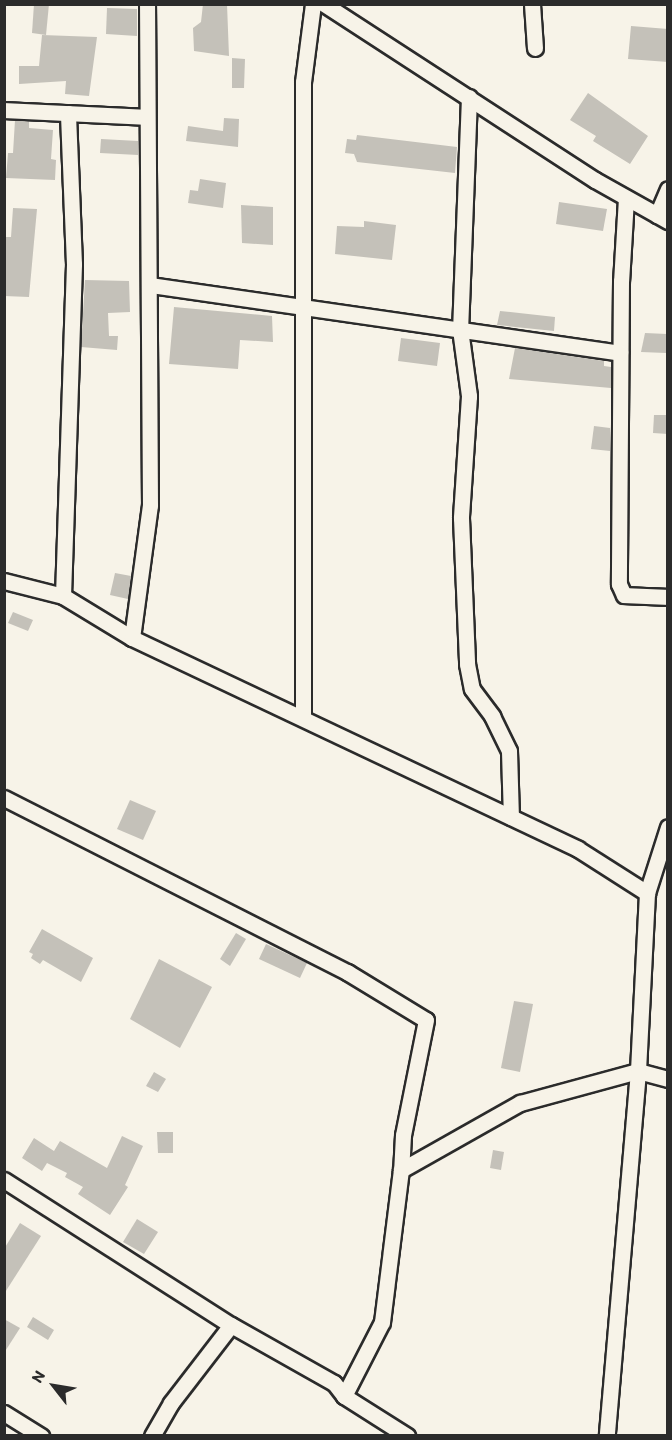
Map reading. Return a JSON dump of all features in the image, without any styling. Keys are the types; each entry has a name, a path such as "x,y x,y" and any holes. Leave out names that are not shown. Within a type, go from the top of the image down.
{"street":[{"path":"132,638 150,505 147,4"},
{"path":"303,717 301,307 303,82 313,4"},
{"path":"324,4 626,198 662,218 668,189"},
{"path":"532,4 535,48"},
{"path":"469,97 460,329 469,396 461,518 467,664 472,689 492,716 509,751 511,817"},
{"path":"4,110 147,117"},
{"path":"63,596 74,264 68,113"},
{"path":"626,198 620,354 619,584 624,595 668,597"},
{"path":"150,285 620,354"},
{"path":"4,581 63,596 132,638 578,849 647,893"},
{"path":"4,798 347,972 426,1020 403,1135 401,1170 382,1322 344,1396"},
{"path":"607,1436 638,1071 647,893 668,827"},
{"path":"401,1170 520,1103 638,1071 668,1079"},
{"path":"4,1180 231,1325 334,1383 344,1396 407,1436"},
{"path":"152,1436 171,1403 231,1325"},
{"path":"4,1413 41,1436"}],"building":[{"path":"34,4 49,4 46,35 32,33"},
{"path":"203,4 227,4 229,56 194,51 193,28 201,22"},
{"path":"107,8 137,9 137,36 106,34"},
{"path":"631,26 668,29 668,62 628,59"},
{"path":"42,35 97,37 89,96 65,94 66,81 19,84 19,66 39,66"},
{"path":"232,58 245,59 244,88 232,88"},
{"path":"588,93 648,136 630,164 593,141 596,136 570,120"},
{"path":"224,118 239,119 238,147 186,141 188,126 223,131"},
{"path":"15,120 29,121 29,128 53,130 51,159 56,160 55,180 6,178 8,153 13,153"},
{"path":"357,135 457,147 455,173 357,162 354,154 345,153 347,139 356,140"},
{"path":"101,139 138,141 138,155 100,153"},
{"path":"200,179 226,183 223,208 188,203 190,190 198,191"},
{"path":"559,202 607,209 603,231 556,224"},
{"path":"241,205 273,207 273,245 242,243"},
{"path":"13,208 37,209 29,297 4,296 6,237 11,237"},
{"path":"364,221 396,225 392,260 335,254 337,226 364,227"},
{"path":"85,280 129,281 130,312 108,313 109,336 118,336 117,350 81,347"},
{"path":"174,307 272,316 273,342 240,340 238,369 169,364"},
{"path":"500,311 555,317 554,331 497,325"},
{"path":"645,333 667,334 666,353 641,352"},
{"path":"401,338 440,343 437,366 398,361"},
{"path":"515,348 604,361 604,366 611,367 611,388 509,379"},
{"path":"654,415 668,415 668,434 653,433"},
{"path":"594,426 610,428 610,451 591,449"},
{"path":"115,573 131,576 128,599 110,595"},
{"path":"13,612 33,620 28,631 8,623"},
{"path":"130,800 156,811 143,840 117,829"},
{"path":"42,929 93,958 81,982 43,960 40,964 31,958 33,954 29,952"},
{"path":"236,933 246,939 230,966 220,959"},
{"path":"266,944 307,963 300,978 259,959"},
{"path":"159,959 212,987 180,1048 130,1019"},
{"path":"514,1001 533,1004 520,1072 501,1068"},
{"path":"154,1072 166,1079 158,1092 146,1086"},
{"path":"157,1132 173,1132 173,1153 158,1153"},
{"path":"122,1136 143,1146 125,1185 128,1187 110,1215 78,1194 83,1187 65,1177 67,1173 47,1163 42,1171 22,1158 34,1138 54,1151 60,1141 107,1168"},
{"path":"493,1150 504,1152 501,1170 490,1168"},
{"path":"137,1219 158,1232 144,1254 123,1242"},
{"path":"20,1223 41,1236 4,1294 4,1249"},
{"path":"33,1317 54,1330 48,1340 27,1327"},
{"path":"4,1319 20,1328 4,1353"}]}
